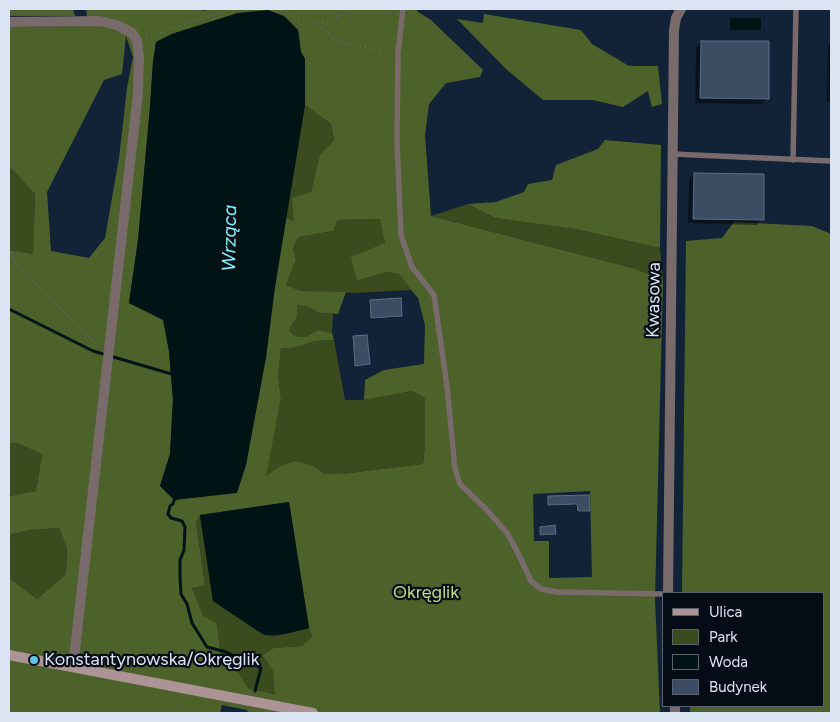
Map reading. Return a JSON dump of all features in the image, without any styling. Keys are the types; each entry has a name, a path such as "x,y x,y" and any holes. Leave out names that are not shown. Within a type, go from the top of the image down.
{"main road":[{"path":"9,655 313,713"}],"street":[{"name":"Kwasowa","path":"668,592 674,30 676,18 681,9"},
{"path":"9,22 100,21 117,25 132,34 137,41 139,57 138,93 73,667"}],"lane":[{"path":"402,9 398,53 396,142 401,235 412,267 434,295 447,386 455,469 460,484 507,533 531,581 541,589 557,592 662,594"},
{"path":"793,160 796,9"},
{"path":"672,154 831,161"}],"path":[{"path":"137,41 197,20 238,9"},
{"path":"275,9 317,24 338,42 398,53"},
{"path":"317,24 331,20 353,9"},
{"path":"9,248 15,263 76,325 109,355"}],"green space":[{"path":"9,9 73,9 75,16 9,16"},
{"name":"Okręglik","path":"86,9 202,9 203,11 211,9 416,9 431,20 483,70 480,77 446,83 429,104 425,135 431,216 636,269 663,280 655,599 660,713 248,713 247,710 222,705 220,713 9,713 9,578 37,599 66,574 67,549 59,528 30,530 9,535 9,497 36,491 42,454 16,443 9,443 9,250 33,254 35,194 9,166 9,27 88,26","holes":["238,13 284,16 298,30 301,52 305,59 305,105 331,124 334,140 320,154 311,192 292,198 294,221 286,218 246,465 242,475 160,486 170,454 173,400 169,351 163,319 129,303 138,240 156,42 172,34","126,36 133,57 127,88 119,158 105,238 89,258 51,251 47,192 104,80 122,74","380,219 385,243 351,257 357,281 386,272 399,274 418,298 425,325 424,364 384,370 365,380 364,400 412,391 425,398 423,464 341,474 325,474 313,466 295,461 279,467 266,476 281,398 278,376 281,348 293,348 316,341 334,340 332,333 318,330 305,337 295,336 289,330 297,317 297,305 309,307 319,313 338,314 346,292 301,291 286,285 296,260 293,248 298,237 333,231 338,220","590,491 592,577 549,578 549,541 534,541 533,494","289,502 312,637 302,646 274,648 263,655 273,671 275,694 249,689 237,670 221,658 217,623 203,616 192,588 205,585 196,522 200,515"]},
{"path":"484,14 581,30 592,44 629,66 658,66 662,104 652,107 648,91 623,107 593,100 543,100 506,69 457,19 483,23"},
{"path":"305,105 331,124 334,140 320,154 311,192 294,221 286,218"},
{"path":"605,140 661,145 660,248 575,229 495,218 468,204 496,202 524,192 528,184 552,180 556,165 598,149"},
{"path":"9,166 35,194 33,254 9,250"},
{"path":"468,204 495,218 575,229 660,248 663,280 636,269 431,216"},
{"path":"381,219 385,243 358,281 386,272 399,274 411,290 355,293 301,291 286,285 296,260 293,248 298,237 333,231 338,220"},
{"path":"734,222 812,226 831,234 831,713 690,713 690,707 825,707 825,592 682,592 686,241 722,238"},
{"path":"297,305 309,307 319,313 333,314 332,333 318,330 305,337 295,336 289,330 297,317"},
{"path":"334,340 345,400 364,400 412,391 425,398 423,464 341,474 325,474 313,466 265,476 281,398 278,376 281,348 293,348 316,341"},
{"path":"9,443 16,443 42,454 36,491 9,497"},
{"path":"200,515 213,601 264,635 276,636 309,628 312,638 302,646 274,648 273,671 276,694 249,689 237,670 221,658 217,623 203,617 192,588 205,584 196,522"},
{"path":"59,528 67,549 66,574 37,599 9,578 9,535 30,530"}],"water":[{"path":"268,10 284,16 298,30 301,52 305,59 305,105 275,287 266,358 246,465 237,493 174,500 160,486 170,454 173,400 169,351 163,320 129,303 138,240 156,42 172,34 238,13"},
{"path":"730,18 761,18 761,30 730,30"},
{"path":"289,502 309,628 285,634 267,635 261,633 213,601 200,515"}],"building":[{"path":"701,41 769,41 769,99 700,98"},
{"path":"694,173 764,174 764,220 693,219"},
{"path":"401,298 402,316 371,318 370,300"},
{"path":"367,335 370,364 355,366 353,336"},
{"path":"589,495 590,511 578,511 577,504 548,505 548,496"},
{"path":"555,525 556,534 540,535 540,527"}],"waterway":[{"path":"9,309 93,351 175,375"},
{"name":"Wrząca","path":"177,498 170,506 168,514 171,518 182,521 185,527 184,550 180,560 181,594 187,604 192,623 207,647 226,652 261,668 255,691"}],"place":[{"name":"Konstantynowska/Okręglik","path":"34,660"}]}
